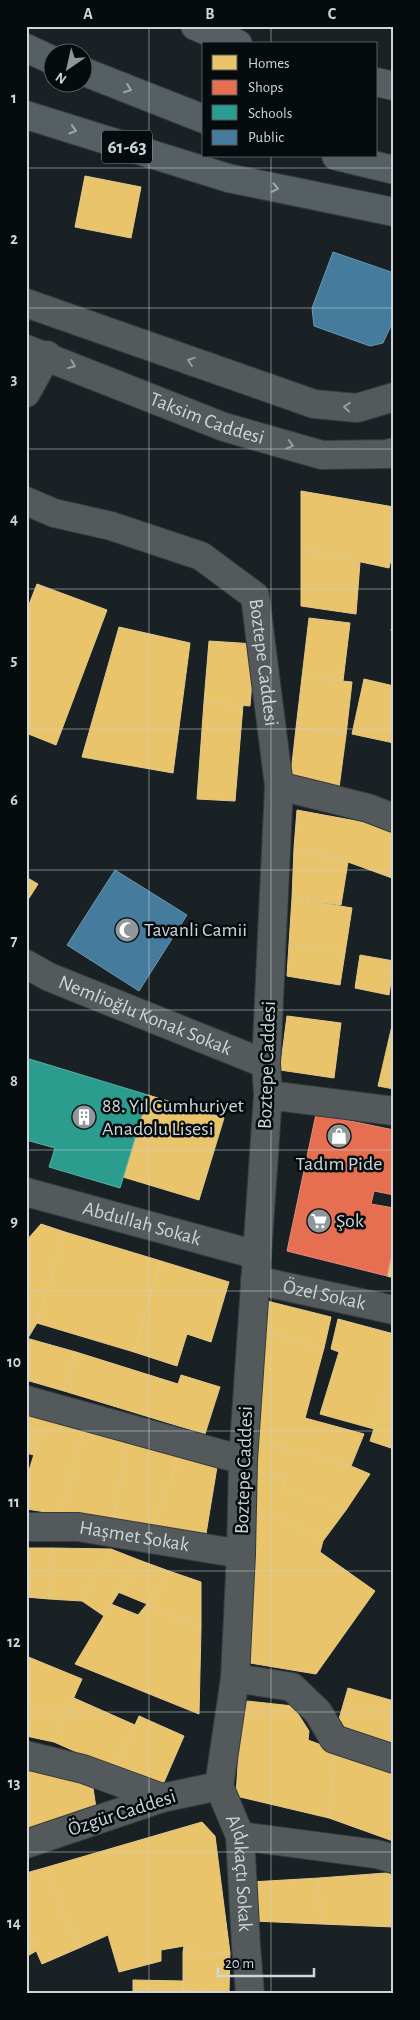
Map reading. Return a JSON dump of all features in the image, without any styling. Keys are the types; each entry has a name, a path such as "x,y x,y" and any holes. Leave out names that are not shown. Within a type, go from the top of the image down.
{"main road":[{"path":"195,26 233,42"},
{"path":"26,48 42,55"},
{"name":"61-63","path":"92,75 202,118"},
{"path":"378,82 394,86"},
{"name":"61-63","path":"26,115 228,178 394,212"},
{"path":"344,158 394,170"}],"street":[{"path":"26,303 314,404 357,408 394,397"},
{"path":"26,392 37,352"},
{"name":"Taksim Caddesi","path":"37,352 224,427 313,452 322,454 387,454 394,452"},
{"name":"Boztepe Caddesi","path":"26,501 54,513 111,526 200,556 255,596 280,786 266,1064 268,1095 243,1460 235,1678 219,1786"},
{"path":"280,786 368,808 394,818"},
{"name":"Nemlioğlu Konak Sokak","path":"34,973 266,1064"},
{"path":"268,1095 394,1111"},
{"name":"Abdullah Sokak","path":"26,1192 256,1267"},
{"name":"Özel Sokak","path":"256,1267 394,1310"},
{"path":"26,1400 243,1460"},
{"name":"Haşmet Sokak","path":"26,1527 78,1527 241,1554"},
{"path":"235,1678 292,1687 318,1712 334,1739 394,1759"},
{"path":"26,1755 83,1769 162,1798"},
{"name":"Özgür Caddesi","path":"26,1844 162,1798 219,1786"},
{"name":"Aldıkaçtı Sokak","path":"219,1786 240,1836 250,1994"},
{"path":"240,1836 376,1854 394,1859"}],"building: Homes":[{"path":"85,176 141,187 131,238 75,227"},
{"path":"301,491 394,507 394,546 389,568 301,549"},
{"path":"301,549 360,562 356,614 301,606"},
{"path":"37,584 107,610 56,745 26,733 26,612"},
{"path":"394,616 394,632 391,631"},
{"path":"309,618 350,623 343,681 302,677"},
{"path":"119,627 190,643 173,773 82,757"},
{"path":"209,641 255,644 250,706 204,702"},
{"path":"302,677 352,682 346,735 296,728"},
{"path":"364,679 394,686 394,743 352,734"},
{"path":"204,702 243,705 235,801 197,799"},
{"path":"296,728 346,735 339,788 290,782"},
{"path":"297,810 394,828 394,871 392,878 348,862 294,848"},
{"path":"294,848 348,862 341,905 292,898"},
{"path":"26,877 38,884 26,903"},
{"path":"292,898 352,908 345,953 289,944"},
{"path":"289,944 345,953 340,985 287,976"},
{"path":"360,955 394,961 389,995 355,988"},
{"path":"287,1016 341,1023 334,1078 280,1070"},
{"path":"394,1017 394,1089 378,1086"},
{"path":"148,1095 224,1118 199,1200 123,1177"},
{"path":"41,1224 65,1232 37,1323 28,1338 26,1338 26,1241"},
{"path":"65,1232 161,1261 134,1352 37,1323"},
{"path":"394,1244 394,1278 387,1276"},
{"path":"161,1261 229,1282 211,1342 187,1334 177,1366 134,1352"},
{"path":"267,1301 331,1317 324,1348 265,1331"},
{"path":"338,1319 394,1334 394,1366 374,1429 320,1414 339,1352 331,1349"},
{"path":"265,1331 324,1348 305,1418 364,1434 351,1466 258,1441"},
{"path":"26,1338 76,1352 64,1391 26,1380"},
{"path":"76,1352 178,1384 181,1375 220,1387 205,1434 64,1391"},
{"path":"394,1366 394,1449 370,1441"},
{"path":"26,1414 45,1419 34,1455 26,1453"},
{"path":"45,1419 84,1430 60,1514 26,1509 26,1480"},
{"path":"84,1430 128,1442 114,1521 60,1514"},
{"path":"258,1441 351,1466 370,1474 346,1510 283,1489 285,1474 256,1472"},
{"path":"128,1442 179,1456 153,1527 114,1521"},
{"path":"179,1456 217,1467 205,1540 153,1527"},
{"path":"256,1472 285,1474 283,1489 346,1510 323,1541 284,1519 253,1517"},
{"path":"253,1517 284,1519 323,1541 320,1552 375,1591 316,1674 244,1662"},
{"path":"26,1548 52,1548 49,1599 26,1597"},
{"path":"52,1548 111,1549 82,1601 49,1599"},
{"path":"111,1549 139,1560 104,1616 82,1601"},
{"path":"139,1560 169,1571 147,1604 118,1592"},
{"path":"169,1571 201,1582 201,1628 147,1604"},
{"path":"111,1604 138,1615 147,1604 201,1628 199,1714 75,1664"},
{"path":"26,1656 82,1679 54,1742 26,1736"},
{"path":"348,1688 394,1701 394,1747 337,1726"},
{"path":"74,1698 135,1725 115,1769 54,1742"},
{"path":"247,1701 293,1706 309,1731 308,1740 335,1750 329,1818 236,1796 241,1718"},
{"path":"139,1716 184,1736 161,1789 115,1769"},
{"path":"335,1750 394,1774 393,1841 329,1818"},
{"path":"26,1765 92,1781 96,1808 26,1830"},
{"path":"202,1822 215,1836 230,1953 183,1952 184,1946 161,1950 161,1961 119,1972 108,1935 79,1948 44,1868"},
{"path":"44,1868 79,1948 42,1964 26,1928 26,1873"},
{"path":"386,1873 394,1875 394,1927 321,1924 319,1878"},
{"path":"319,1878 321,1924 253,1921 251,1882"},
{"path":"26,1928 36,1951 26,1957"},
{"path":"183,1952 230,1953 229,1992 183,1991"},
{"path":"133,1980 183,1981 183,1994 133,1994"},
{"path":"183,1991 229,1992 229,1994 183,1994"}],"building: Shops":[{"path":"316,1114 394,1130 394,1195 374,1191 371,1204 394,1208 394,1244 387,1276 287,1251"}],"building: Schools":[{"name":"88. Yıl Cumhuriyet Anadolu Lisesi","path":"26,1058 148,1095 120,1188 49,1167 55,1148 26,1140"}],"building: Public":[{"path":"333,252 394,273 394,319 383,343 370,346 314,326 312,308"},
{"name":"Tavanli Camii","path":"115,870 187,915 139,991 67,945"}],"place":[{"name":"Tavanli Camii","path":"127,930"},
{"name":"88. Yıl Cumhuriyet Anadolu Lisesi","path":"84,1117"},
{"name":"Tadım Pide","path":"339,1136"},
{"name":"Şok","path":"319,1221"}]}
